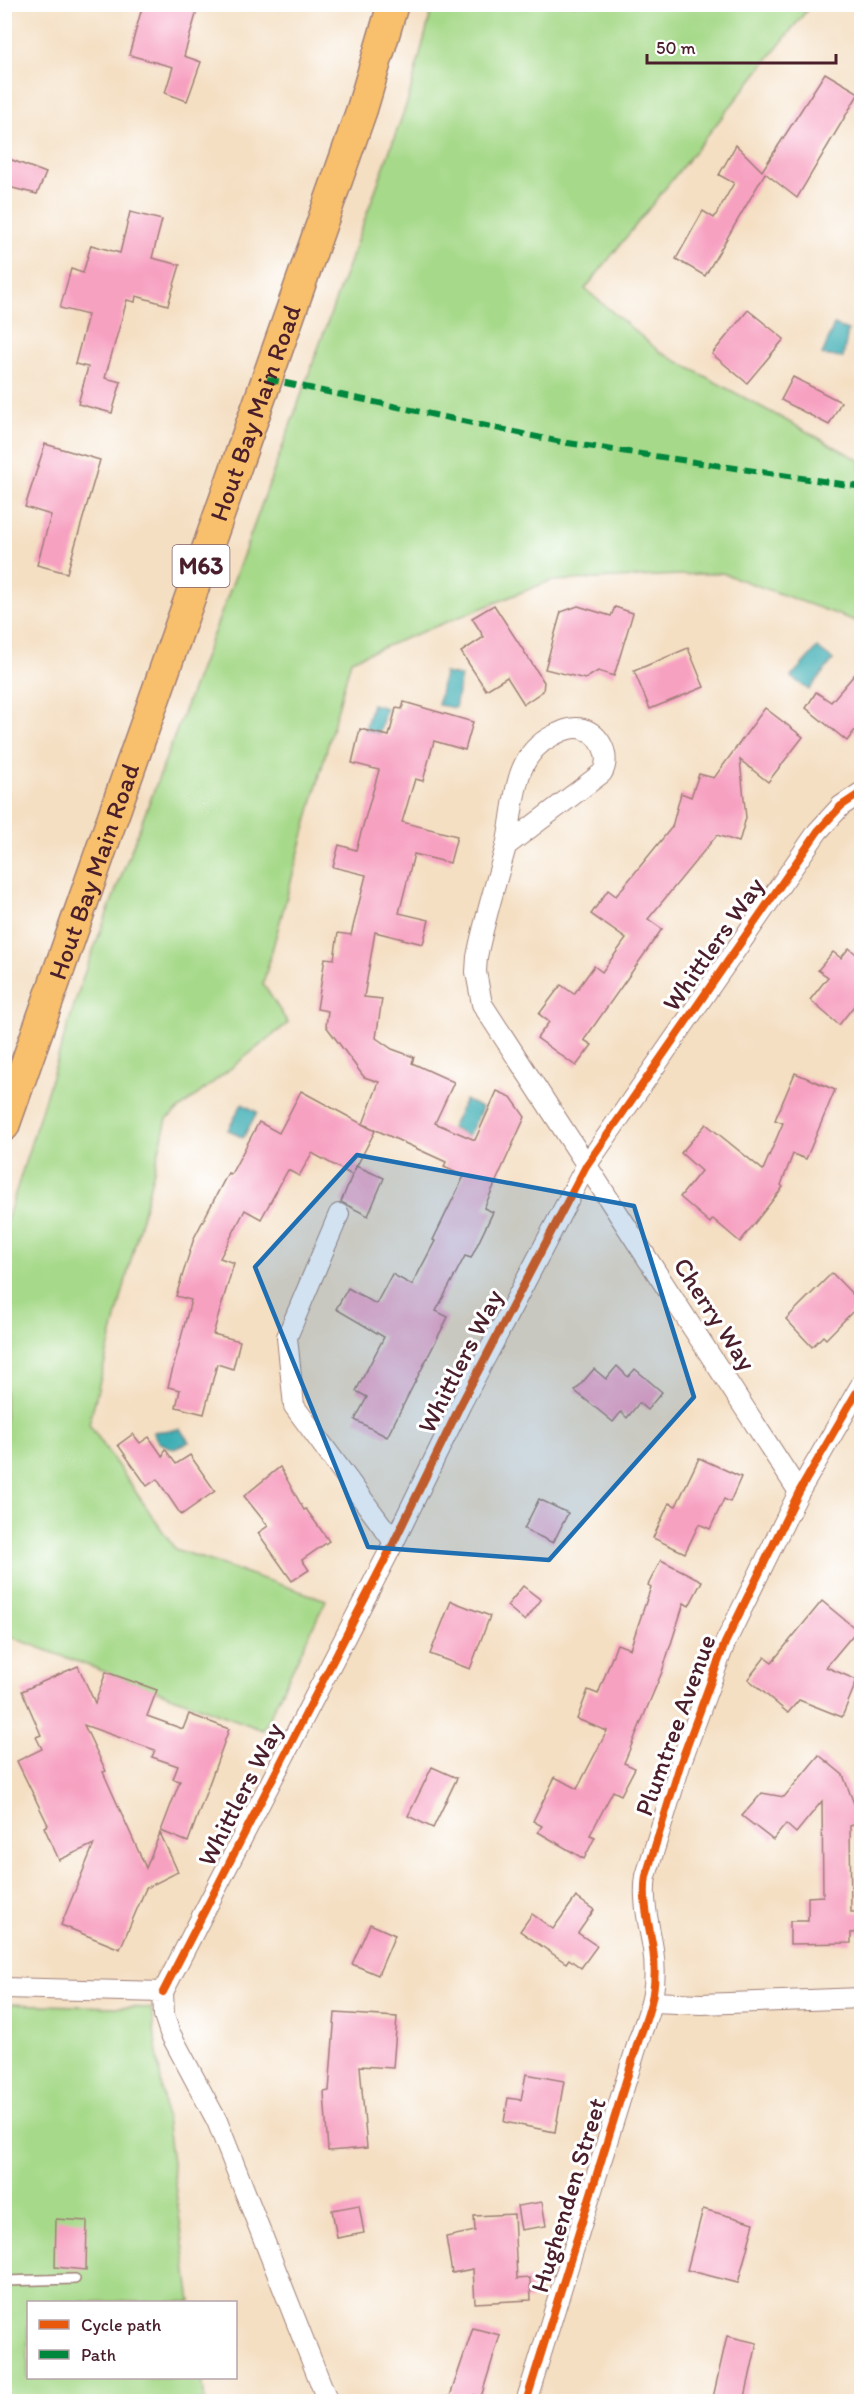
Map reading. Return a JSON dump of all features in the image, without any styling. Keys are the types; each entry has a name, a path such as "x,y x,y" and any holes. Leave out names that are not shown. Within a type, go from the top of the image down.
{"main road":[{"name":"Hout Bay Main Road","path":"4,1126 358,119 393,4"}],"street":[{"name":"Cherry Way","path":"506,846 602,773 605,756 596,736 581,729 566,729 545,740 531,753 521,770 515,790 506,846 478,948 476,972 478,992 487,1015 799,1492"},
{"name":"Whittlers Way","path":"163,1992 394,1542 461,1404 586,1166 818,831 841,806 861,792"},
{"path":"339,1214 287,1337 294,1406 394,1542"},
{"name":"Plumtree Avenue","path":"653,2002 655,1974 644,1902 646,1876 681,1762 725,1643 799,1492 861,1383"},
{"path":"4,1988 163,1992 164,2015 170,2033 217,2121 328,2402"},
{"path":"653,2002 701,2004 861,1998"},
{"name":"Hughenden Street","path":"525,2402 633,2058 653,2002"}],"lane":[{"path":"4,2280 75,2278"}],"highlighted area":[{"path":"357,1155 634,1206 694,1397 549,1560 368,1547 255,1267"}],"green space":[{"path":"433,5 811,5 585,289 660,352 861,461 861,623 722,573 550,581 351,660 263,984 288,1023 167,1119 89,1424 175,1549 326,1600 263,1730 5,1635 5,1226 83,977 244,553 408,100"},
{"path":"5,2004 151,2008 191,2301 27,2301 27,2379 202,2379 205,2401 5,2402"}],"water":[{"path":"834,325 848,330 843,358 822,355"},
{"path":"817,648 833,660 809,690 791,677"},
{"path":"444,673 461,676 455,708 438,705"},
{"path":"372,704 386,708 379,733 365,730"},
{"path":"465,1100 482,1108 468,1136 451,1128"},
{"path":"242,1104 257,1112 243,1138 228,1130"},
{"path":"180,1429 189,1442 174,1449 158,1442 153,1432"}],"building":[{"path":"143,4 199,4 184,56 201,62 187,101 165,93 173,67 129,55"},
{"path":"825,73 859,93 797,198 765,173 705,276 676,259 703,211 714,218 734,183 719,175 736,145 762,171"},
{"path":"4,157 46,173 37,194 4,186"},
{"path":"130,212 162,220 152,258 180,265 168,305 136,296 135,302 127,300 105,378 121,382 112,413 78,404 88,367 75,364 88,315 60,308 71,269 83,273 91,245 120,253"},
{"path":"748,310 784,339 747,383 712,354"},
{"path":"793,377 841,402 829,425 781,400"},
{"path":"45,444 100,460 67,573 37,565 51,515 25,507"},
{"path":"494,605 544,682 543,691 524,704 507,677 486,690 461,652 484,637 472,618"},
{"path":"578,606 611,616 615,607 633,613 614,676 598,671 585,679 545,669 561,612"},
{"path":"688,648 704,687 650,709 634,671"},
{"path":"861,667 861,722 847,741 806,708 816,692 831,702"},
{"path":"404,702 473,722 465,750 434,741 423,781 415,779 402,822 457,836 450,863 414,854 399,913 429,920 423,944 375,932 364,997 382,999 376,1038 392,1049 414,1057 412,1063 454,1082 435,1123 475,1140 497,1091 511,1097 525,1117 484,1208 493,1212 471,1258 465,1256 436,1311 448,1317 387,1437 355,1420 367,1397 356,1391 384,1337 336,1309 348,1288 376,1304 392,1274 412,1285 435,1241 433,1240 464,1176 444,1167 446,1162 363,1124 379,1082 364,1077 326,1026 328,1011 317,1009 325,958 334,959 338,933 351,935 366,875 333,867 339,845 356,850 379,770 352,763 360,729 389,736 396,708 402,709"},
{"path":"765,708 803,737 768,782 740,760 746,818 739,842 717,835 648,919 662,929 584,1040 592,1045 576,1066 537,1038 549,1022 539,1014 561,985 574,994 594,966 602,972 626,939 591,914 608,890 616,896 672,827 681,793 691,797 699,774 714,778"},
{"path":"849,948 861,958 861,997 839,1025 810,1000 828,977 818,970 833,952 841,958"},
{"path":"795,1073 835,1090 806,1159 793,1154 781,1185 783,1187 740,1242 713,1219 710,1223 680,1197 701,1171 681,1153 706,1124 763,1170 783,1123 775,1120"},
{"path":"301,1091 375,1131 352,1175 312,1153 299,1176 288,1170 261,1219 245,1210 220,1258 234,1263 213,1334 240,1341 233,1369 217,1364 204,1414 176,1407 180,1390 168,1387 191,1300 176,1296 194,1238 228,1173 231,1174 259,1122 279,1133"},
{"path":"356,1166 384,1178 368,1216 341,1202"},
{"path":"832,1273 861,1303 826,1339 823,1336 812,1347 786,1319"},
{"path":"617,1366 628,1377 635,1369 662,1392 647,1410 639,1403 627,1418 621,1412 613,1422 575,1391 594,1369 606,1379"},
{"path":"133,1434 140,1443 149,1437 163,1457 165,1449 176,1464 190,1455 215,1491 181,1515 157,1479 147,1486 118,1445"},
{"path":"699,1458 741,1477 730,1502 724,1499 710,1529 699,1524 685,1553 653,1538 669,1503 676,1506"},
{"path":"280,1467 304,1510 306,1509 329,1541 302,1560 309,1570 292,1581 258,1533 268,1526 244,1496"},
{"path":"539,1499 568,1513 553,1543 524,1529"},
{"path":"661,1560 702,1581 689,1606 684,1603 662,1672 624,1763 635,1768 621,1795 613,1791 590,1835 595,1837 584,1859 538,1832 542,1826 533,1821 555,1777 577,1789 607,1731 577,1719 588,1690 598,1694 617,1644 630,1649 651,1587 648,1585"},
{"path":"523,1586 541,1600 525,1621 507,1606"},
{"path":"451,1601 490,1616 470,1669 430,1654"},
{"path":"822,1601 857,1630 826,1667 857,1680 842,1717 799,1700 788,1713 748,1679 765,1657 772,1662"},
{"path":"78,1666 95,1703 106,1672 157,1690 147,1716 183,1729 189,1714 229,1729 188,1842 161,1831 180,1781 173,1779 178,1766 152,1757 155,1750 84,1725 106,1771 103,1772 146,1868 160,1833 178,1872 146,1888 120,1949 61,1925 94,1844 59,1860 44,1827 48,1825 17,1761 42,1749 36,1737 41,1735 22,1691"},
{"path":"819,1755 843,1775 861,1822 850,1826 851,1912 861,1912 861,1932 851,1933 851,1943 790,1944 790,1921 808,1921 808,1897 823,1896 822,1801 796,1833 786,1824 773,1840 742,1816 762,1793 784,1797"},
{"path":"432,1767 457,1778 433,1828 408,1816"},
{"path":"576,1897 594,1910 578,1933 597,1946 581,1968 569,1959 566,1963 520,1931 532,1914 553,1929"},
{"path":"370,1924 395,1935 378,1975 352,1964"},
{"path":"335,2013 397,2017 393,2068 360,2066 367,2148 328,2151 324,2092 329,2091"},
{"path":"526,2074 564,2081 555,2132 504,2122 508,2098 521,2100"},
{"path":"542,2202 546,2226 521,2230 517,2206"},
{"path":"359,2205 364,2233 337,2238 332,2210"},
{"path":"703,2209 754,2223 738,2283 687,2270"},
{"path":"514,2214 517,2279 530,2278 531,2300 475,2303 473,2269 452,2273 446,2237 475,2231 474,2216"},
{"path":"56,2219 87,2221 86,2270 55,2267"},
{"path":"473,2328 500,2335 481,2397 474,2395 472,2402 448,2402"},
{"path":"727,2336 757,2343 744,2402 712,2402"}],"marked path":[{"path":"267,379 561,442 862,487"}],"cycle path":[{"path":"163,1992 394,1542 461,1404 586,1166 818,831 841,806 862,792"},
{"path":"526,2402 650,2005 655,1973 645,1903 646,1876 681,1762 725,1643 799,1492 862,1383"}]}
